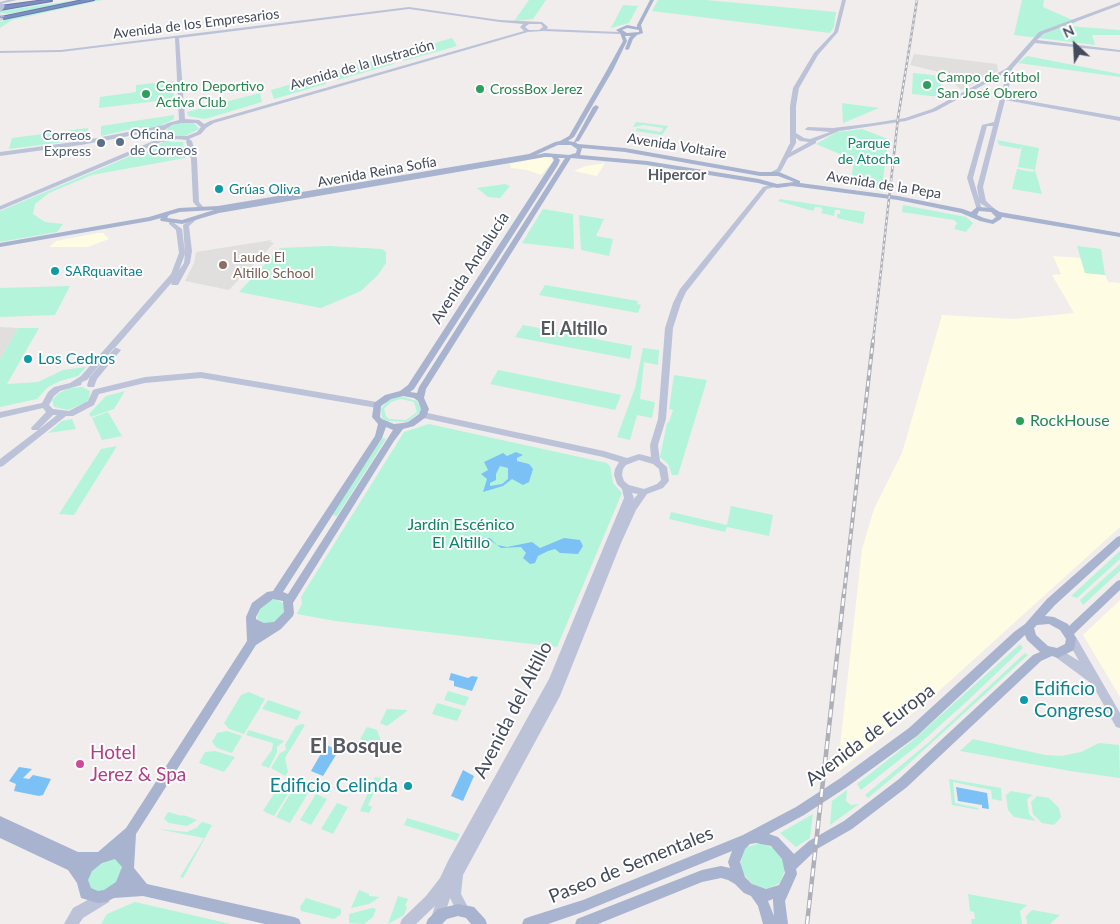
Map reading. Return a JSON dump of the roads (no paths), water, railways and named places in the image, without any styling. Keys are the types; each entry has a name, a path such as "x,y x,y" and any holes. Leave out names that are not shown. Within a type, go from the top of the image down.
{"highway":[{"path":"2,10 57,0"},
{"path":"2,10 72,0"},
{"path":"2,10 18,13 91,0"}],"main road":[{"path":"622,30 636,22 646,0"},
{"path":"577,146 577,138 608,86 631,38 640,33 639,25 652,0"},
{"path":"622,30 640,29"},
{"path":"622,30 635,35"},
{"path":"562,142 571,137 610,70 625,41 622,30"},
{"name":"Avenida Voltaire","path":"562,142 577,146 654,155 785,177"},
{"name":"Avenida Reina Sofía","path":"200,208 508,160 532,155 562,142"},
{"name":"Avenida Andalucía","path":"420,399 422,389 572,157 580,152 577,146"},
{"path":"550,147 549,152 554,156"},
{"name":"Avenida Reina Sofía","path":"200,208 218,211 545,155 554,156"},
{"path":"647,163 643,160 643,157 654,155"},
{"name":"Avenida Voltaire","path":"554,156 647,163 744,179 768,185 785,177"},
{"name":"Avenida Andalucía","path":"402,393 411,387 555,164 557,160 554,156"},
{"path":"744,179 752,176 748,171"},
{"path":"768,185 764,178 771,174"},
{"name":"Avenida de la Pepa","path":"785,177 912,198 976,212"},
{"path":"168,220 184,210 200,208"},
{"path":"0,246 139,224 194,219 200,208"},
{"path":"976,212 986,221 996,215"},
{"path":"976,212 996,215 1010,220 1120,237"},
{"path":"402,393 420,399 424,404 423,415 412,424 401,426 382,422 376,417 377,405 388,397 402,393"},
{"path":"276,595 379,436 382,422"},
{"path":"289,600 401,426"},
{"name":"Avenida de Europa","path":"747,839 814,802 912,732 1120,540"},
{"path":"791,865 813,845 848,825 903,783 1037,658 1067,650 1070,636 1120,584"},
{"path":"82,882 88,867 130,832 252,642 287,618 291,608 289,600 284,596 276,595 265,598 256,606 252,617 252,642"},
{"path":"1054,652 1036,643 1031,637 1031,624 1050,620 1064,627 1070,636"},
{"path":"253,622 263,628 274,627"},
{"path":"0,822 78,858 115,853 121,855 143,890"},
{"path":"0,832 72,866 82,882 86,893 92,897 143,890 294,924"},
{"path":"110,894 125,879 128,866 130,832"},
{"path":"740,881 734,862 740,844 747,839 756,837 774,841 788,856 791,865 789,883 783,890 779,901 781,924"},
{"name":"Paseo de Sementales","path":"529,924 583,906 747,839"},
{"path":"582,924 702,876 721,872 730,874 756,894 763,903 770,924"},
{"path":"756,894 775,894 783,890"},
{"path":"434,922 450,911 464,911 481,923"}],"street":[{"path":"2,10 15,0"},
{"path":"785,177 788,156 795,134 796,88 814,57 836,32 844,0"},
{"path":"795,134 807,129 840,130 893,122 920,115 1009,69 1033,41 1045,31 1120,3"},
{"name":"Avenida de los Empresarios","path":"0,52 47,52 177,38 415,8 500,21 540,22 545,28"},
{"name":"Avenida de los Empresarios","path":"394,10 412,9 524,28"},
{"path":"524,28 528,23"},
{"path":"524,28 622,30"},
{"name":"Avenida de la Ilustración","path":"202,124 524,28"},
{"path":"177,38 182,121"},
{"path":"1033,41 1120,50"},
{"path":"996,215 983,202 980,187 995,124 1004,98 1009,69"},
{"path":"1004,98 1120,119"},
{"path":"182,121 202,124 191,138 160,140 0,206 156,139 163,131 182,121"},
{"path":"794,122 820,134 817,140"},
{"path":"976,212 970,178 985,125 995,124"},
{"path":"0,154 81,143 153,129 163,131 173,139"},
{"path":"788,156 840,130"},
{"path":"795,134 806,141 817,140"},
{"path":"191,138 200,208"},
{"name":"Avenida del Altillo","path":"464,911 455,895 457,874 556,693 632,508 644,492 660,486 665,480 666,474 656,462 654,445 662,419 669,328 677,303 683,291 768,185"},
{"path":"182,227 194,219"},
{"path":"0,464 63,415 84,408 95,398 93,378 182,273 189,251 182,227 168,220"},
{"path":"0,457 48,408 51,394 57,389 84,378 171,280 180,264 182,227"},
{"path":"74,383 93,389 144,380 201,376 377,405"},
{"path":"0,415 48,408 63,415"},
{"path":"423,415 626,461 648,453 654,445"},
{"path":"639,457 656,462"},
{"name":"Avenida del Altillo","path":"434,922 443,902 446,881 452,865 553,681 629,498 626,488 618,475 619,469 626,461"},
{"path":"626,488 644,492"},
{"path":"1070,636 1120,723"},
{"path":"1054,652 1082,670 1103,692"},
{"path":"407,924 432,902 446,881"},
{"path":"74,919 82,882"},
{"path":"74,919 110,894"}],"water":[{"path":"516,452 523,455 517,458 517,461 529,464 533,469 529,482 523,485 512,479 503,486 483,492 487,479 481,474 488,470 484,462 503,453 507,456","holes":["500,466 508,468 508,479 502,484 490,486 490,483 496,480 496,474"]},
{"path":"490,538 497,545 507,547 532,542 540,548 564,538 580,540 583,546 578,554 560,553 555,549 548,551 538,556 535,563 530,564 523,558 526,553 521,547 501,548 490,540 477,540"},
{"path":"451,673 468,678 472,676 478,677 472,691 454,686 454,681 449,680"},
{"path":"326,745 339,750 323,776 311,771"},
{"path":"19,767 32,769 23,778 29,779 33,775 51,779 43,795 39,796 14,791 16,784 9,781"},
{"path":"463,770 474,776 463,801 451,796"},
{"path":"956,787 987,793 989,809 982,808 982,805 958,801"}],"railway":[{"path":"873,342 898,118 917,0"},
{"path":"844,594 873,340"},
{"path":"807,924 844,593"}],"place":[{"name":"Campo de fútbol San José Obrero","path":"927,85"},
{"name":"CrossBox Jerez","path":"480,89"},
{"name":"Centro Deportivo Activa Club","path":"146,94"},
{"name":"Oficina de Correos","path":"120,142"},
{"name":"Correos Express","path":"101,143"},
{"name":"Grúas Oliva","path":"219,189"},
{"name":"Laude El Altillo School","path":"223,265"},
{"name":"SARquavitae","path":"55,271"},
{"name":"Los Cedros","path":"28,359"},
{"name":"RockHouse","path":"1020,421"},
{"name":"Edificio Congreso","path":"1024,700"},
{"name":"Hotel Jerez & Spa","path":"80,764"},
{"name":"Edificio Celinda","path":"408,786"}],"district":[{"name":"Hipercor","path":"677,175"},
{"name":"El Altillo","path":"574,329"},
{"name":"El Bosque","path":"356,746"}],"park label":[{"name":"Parque de Atocha","path":"869,152"},
{"name":"Jardín Escénico El Altillo","path":"461,534"}]}
